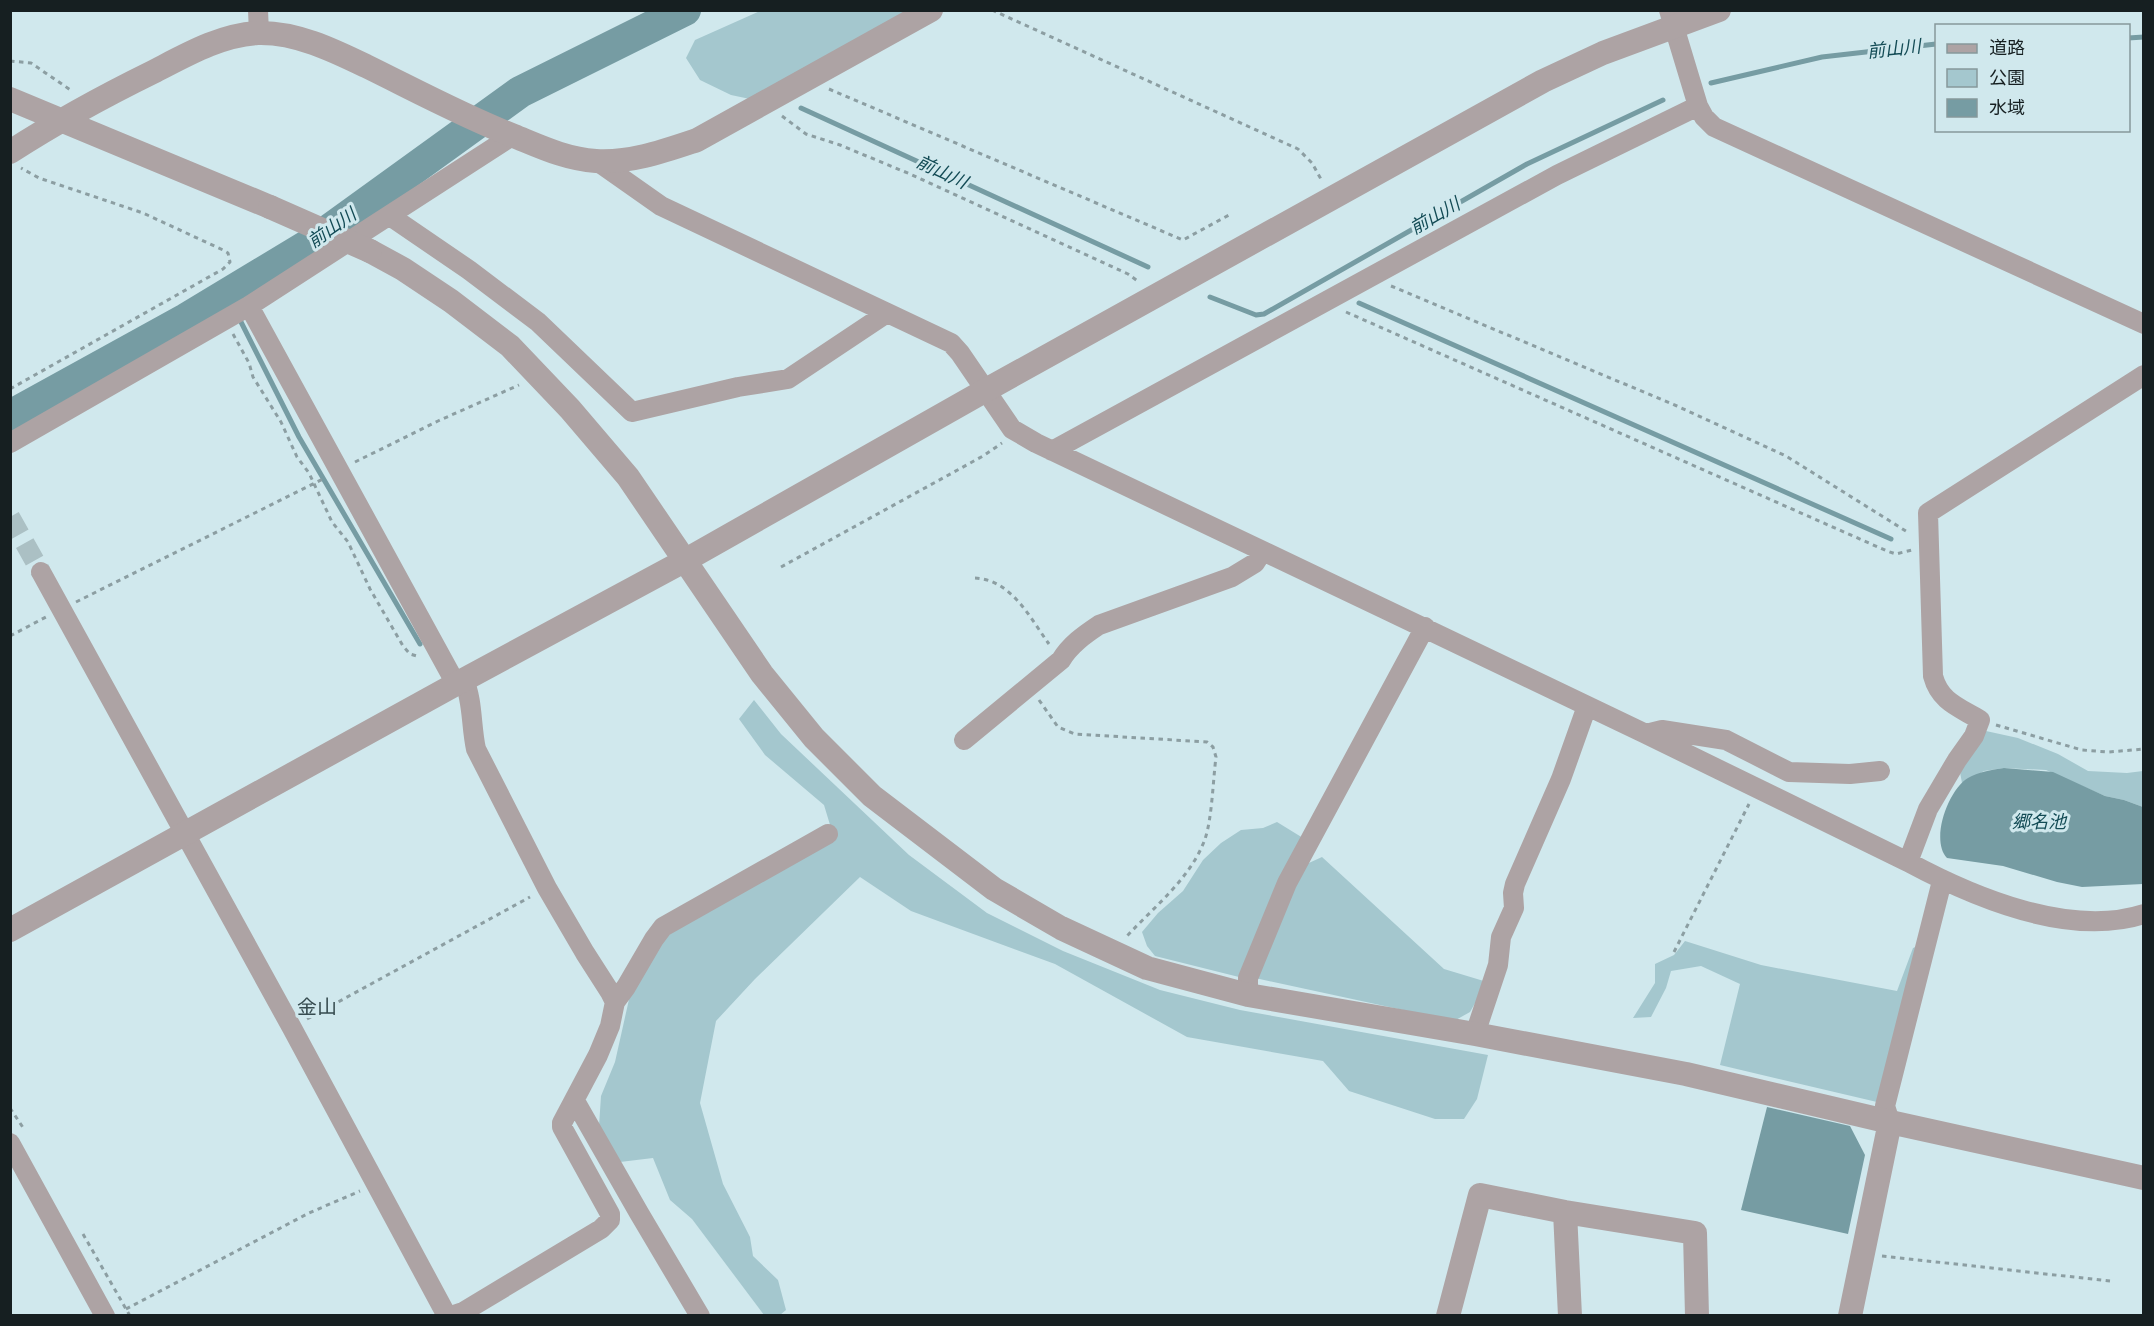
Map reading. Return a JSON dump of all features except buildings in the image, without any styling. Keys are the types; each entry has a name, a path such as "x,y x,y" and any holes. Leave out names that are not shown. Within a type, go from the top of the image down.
{"street":[{"path":"14,160 60,120 205,45 242,35 259,22 329,50 556,154 597,161 628,160 656,154 698,140 931,10"},
{"path":"10,930 684,561 1150,298 1543,81 1672,18 1719,10"},
{"path":"1672,18 1698,106 1704,117 1714,127 2144,324"},
{"path":"10,99 370,251 452,301 510,346 570,409 627,477 770,683 814,738 872,796 934,846 994,889 1061,928 1147,968 1248,995 1475,1034 1686,1074 2144,1178"},
{"path":"1052,451 1557,175 1698,106"},
{"path":"10,443 249,306 390,216 506,133"},
{"path":"597,161 661,206 951,343 1012,429 1052,451 1425,627 1908,862 1942,881 2022,910 2061,920 2095,922 2125,920 2144,914"},
{"path":"390,216 469,270 538,322 632,412 738,387 788,379 887,313"},
{"path":"249,306 444,663 468,690 476,749 547,888 615,1002"},
{"path":"1908,862 1928,808 1974,736 1980,720 1942,696 1936,687 1928,513 2144,375"},
{"path":"964,740 1063,657 1084,634 1099,625 1232,578 1255,563 1262,552"},
{"path":"41,572 449,1316 463,1312 601,1229 610,1220 610,1215 562,1127 564,1117 575,1101 610,1026 615,1002 663,927 828,834"},
{"path":"1248,995 1248,978 1287,883 1425,627"},
{"path":"1475,1034 1498,965 1501,937 1514,908 1515,884 1562,779 1587,706"},
{"path":"1646,734 1662,730 1726,740 1789,772 1850,774 1880,771"},
{"path":"1850,1316 1890,1122 1885,1106 1942,881"},
{"path":"575,1101 700,1316"},
{"path":"10,1143 105,1316"},
{"path":"1448,1316 1480,1195 1565,1212 1695,1233 1697,1316"},
{"path":"1565,1212 1570,1316"}],"path":[{"path":"992,10 1298,149 1312,163 1331,198"},
{"path":"10,61 31,63 89,104"},
{"path":"815,75 822,85 834,92 1183,240 1229,215"},
{"path":"773,98 782,117 806,134 840,145 910,174 1128,274 1144,287 1150,298"},
{"path":"10,389 223,269 230,262 228,253 223,250 143,213 39,178 14,160"},
{"path":"1372,276 1374,279 1677,406 1786,456 1899,525 1928,546"},
{"path":"1326,301 1334,307 1887,551 1896,554 1928,546"},
{"path":"224,320 249,363 253,377 281,422 297,457 309,473 332,522 348,542 370,589 403,646 410,654 438,664 444,663"},
{"path":"350,465 438,421 519,385"},
{"path":"781,567 983,456 1003,442 1012,429"},
{"path":"10,636 330,475"},
{"path":"975,578 989,581 1012,594 1054,651 1063,657"},
{"path":"1030,686 1058,727 1075,734 1207,742 1213,747 1215,757 1206,836 1200,852 1187,872 1124,939 1116,954"},
{"path":"1980,720 2082,750 2108,752 2144,749"},
{"path":"1674,952 1756,788"},
{"path":"292,1028 547,888"},
{"path":"126,1309 309,1213 377,1184"},
{"path":"1863,1254 2110,1281"}],"green space":[{"path":"760,11 908,11 750,99 731,95 700,80 686,58 695,40"},
{"path":"754,700 781,734 909,855 987,913 1063,951 1160,990 1240,1010 1488,1055 1477,1099 1464,1119 1435,1119 1349,1091 1323,1061 1187,1037 1055,964 911,911 860,877 755,979 716,1021 700,1103 723,1184 750,1237 753,1256 778,1280 786,1310 780,1315 764,1315 692,1219 670,1200 653,1158 620,1162 599,1126 601,1096 615,1062 632,986 663,933 834,838 824,805 765,755 739,719"},
{"path":"1986,731 2018,738 2058,754 2088,771 2127,773 2143,771 2143,807 2105,796 2046,770 2004,768 1984,771 1962,783 1958,761"},
{"path":"1277,822 1303,838 1243,978 1155,956 1147,946 1142,932 1158,913 1183,891 1203,860 1221,843 1241,830 1263,828"},
{"path":"1322,857 1444,969 1487,982 1470,1012 1454,1021 1255,978 1300,867"},
{"path":"1685,941 1761,965 1897,991 1913,948 1920,945 1877,1102 1720,1065 1740,984 1701,966 1671,971 1666,988 1651,1017 1633,1018 1655,983 1655,964 1674,955"}],"water":[{"name":"郷名池","path":"2004,768 2053,772 2105,796 2143,807 2143,884 2082,887 2003,866 1947,858 1940,840 1941,828 1954,793 1972,776"},
{"path":"1767,1107 1850,1126 1865,1155 1848,1234 1741,1210"}],"waterway":[{"name":"前山川","path":"10,416 186,319 307,246 520,92 685,10"},
{"name":"前山川","path":"645,29 657,35"},
{"name":"前山川","path":"2130,38 2144,37"},
{"name":"前山川","path":"1711,83 1822,57 1935,44"},
{"name":"前山川","path":"1210,297 1256,315 1264,314 1527,164 1663,100"},
{"name":"前山川","path":"801,108 1148,267"},
{"path":"226,295 234,310"},
{"path":"1359,303 1891,539"},
{"path":"239,318 299,437 420,644"}],"tunnel":[{"path":"10,517 41,572"}],"district":[{"name":"金山","path":"317,1007"}]}
